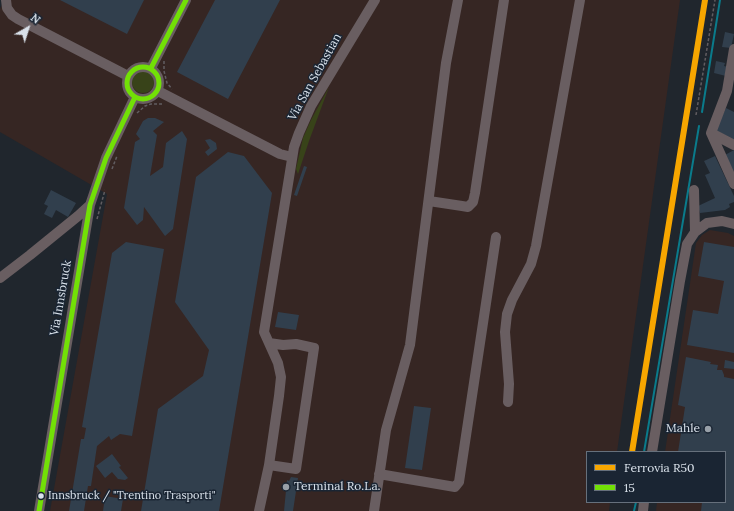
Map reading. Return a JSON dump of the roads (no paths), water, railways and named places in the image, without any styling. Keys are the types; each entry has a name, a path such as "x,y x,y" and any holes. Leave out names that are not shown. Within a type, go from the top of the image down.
{"street":[{"path":"6,0 7,8 12,15 18,19 128,76"},
{"path":"150,68 186,0"},
{"name":"Via San Sebastian","path":"259,511 269,465 280,396 281,377 277,359 264,332 292,157 299,133 311,106 375,0"},
{"path":"374,511 386,430 410,345 446,63 458,0"},
{"path":"428,201 462,206 468,206 473,202 504,0"},
{"path":"508,402 509,384 505,332 507,314 512,300 531,264 536,246 580,0"},
{"path":"734,49 730,92 711,133 734,184"},
{"path":"140,66 150,68 155,71 160,80 158,91 150,98 145,99 135,97 128,90 128,76 140,66"},
{"path":"158,91 280,154 292,157"},
{"name":"Via Innsbruck","path":"39,511 90,205 106,158 135,97"},
{"path":"711,133 734,145"},
{"path":"694,190 694,232"},
{"path":"0,278 30,256 90,205"},
{"path":"652,451 687,244 694,232 707,223 722,221 734,224"},
{"path":"379,474 455,487 459,482 496,237"},
{"path":"269,343 283,345 296,344 314,348 296,469 269,465"},
{"path":"277,359 290,344"}],"waterway":[{"path":"702,112 720,0"},
{"path":"644,451 699,126"},
{"path":"634,511 636,503"}],"rail line":[{"name":"R50","path":"632,451 705,0"}],"place":[{"name":"Mahle","path":"708,429"},
{"name":"Terminal Ro.La.","path":"286,487"},
{"name":"Innsbruck / \"Trentino Trasporti\"","path":"41,496"}]}
